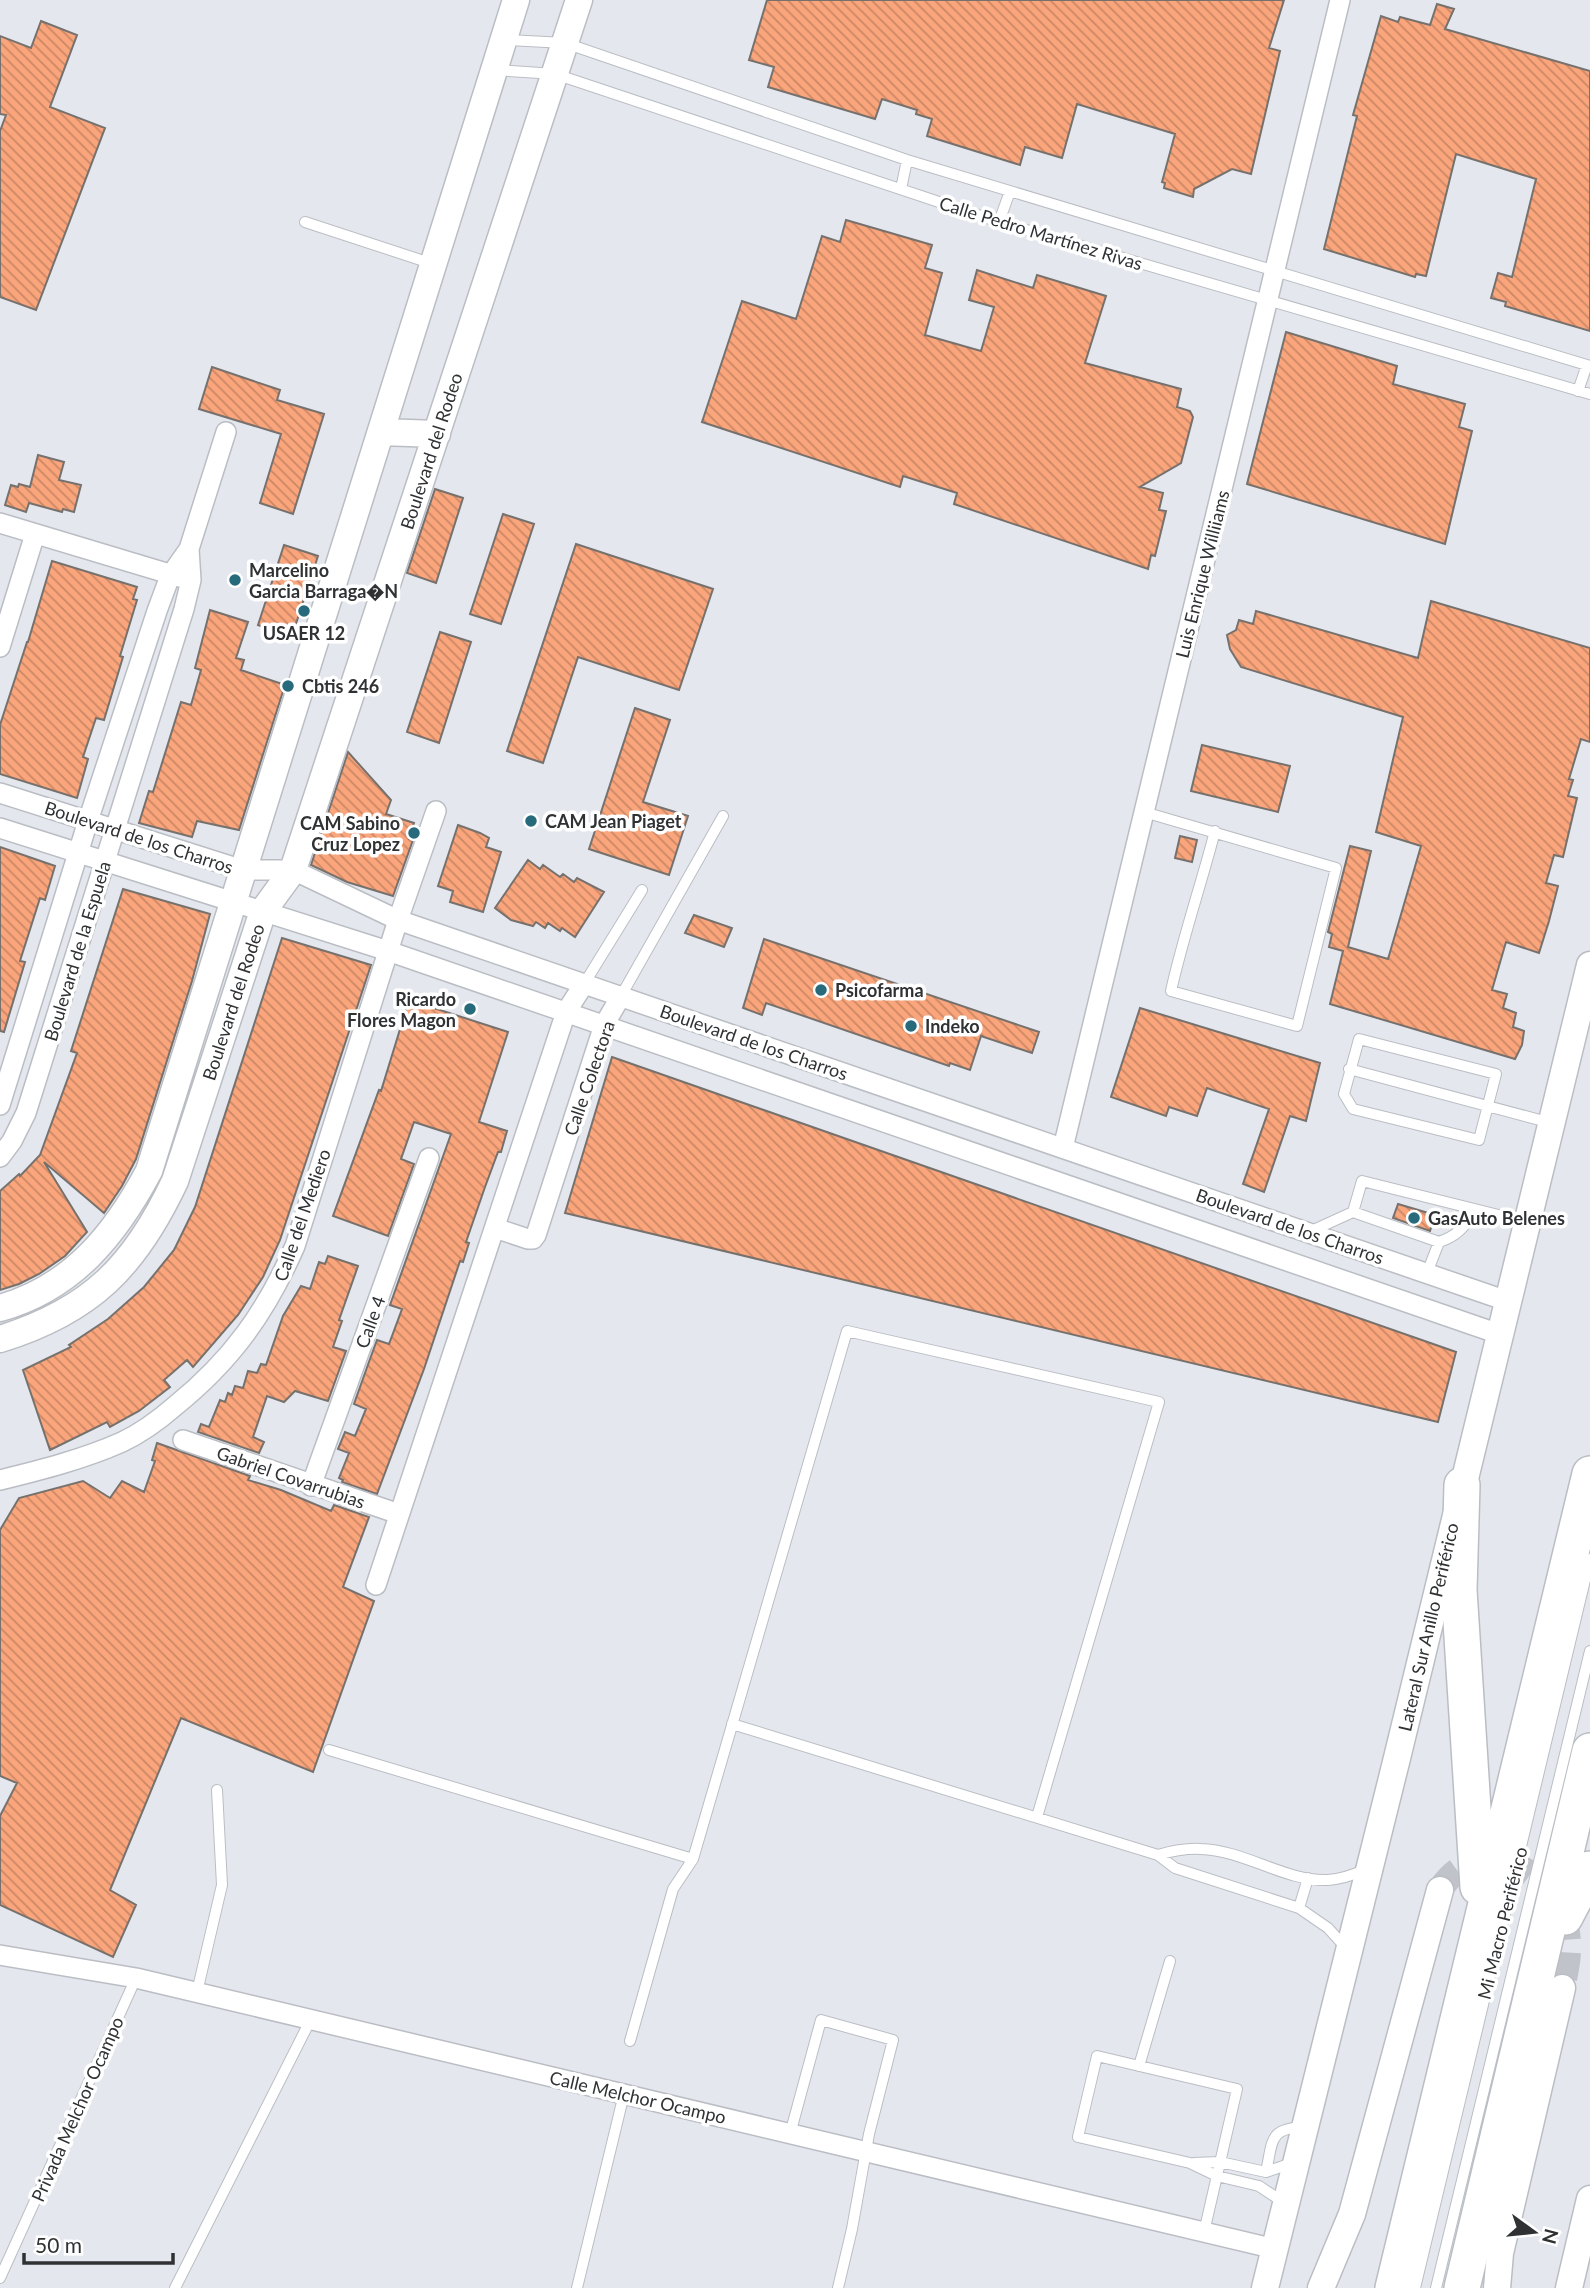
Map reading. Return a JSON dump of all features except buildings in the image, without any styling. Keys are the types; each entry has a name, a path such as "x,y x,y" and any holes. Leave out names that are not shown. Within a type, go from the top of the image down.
{"highway":[{"path":"1393,2288 1590,1474"},
{"path":"1462,1485 1460,1603 1474,1807 1479,1932"},
{"path":"1551,1978 1590,1751"},
{"path":"1462,2288 1551,1978 1590,1869"}],"street":[{"name":"Boulevard del Rodeo","path":"0,1308 44,1292 71,1273 117,1226 149,1171 516,0"},
{"name":"Boulevard del Rodeo","path":"0,1339 35,1329 80,1304 124,1264 159,1214 175,1181 263,911 293,870 579,0"},
{"name":"Luis Enrique Williiams","path":"1063,1148 1340,0"},
{"path":"189,549 226,432"},
{"path":"381,432 437,434"},
{"path":"0,523 170,576 191,580"},
{"path":"0,647 35,534"},
{"name":"Boulevard de la Espuela","path":"0,1105 78,852 170,576 189,549"},
{"name":"Boulevard de la Espuela","path":"0,1157 12,1141 26,1113 184,609 191,580 189,549"},
{"name":"Boulevard de los Charros","path":"0,793 243,870 293,870 398,920 1507,1301"},
{"name":"Calle del Mediero","path":"0,1480 49,1468 123,1441 158,1420 224,1362 253,1326 277,1287 295,1246 398,920 436,811"},
{"name":"Boulevard de los Charros","path":"0,828 388,951 1499,1334"},
{"name":"Lateral Sur Anillo Periférico","path":"1265,2288 1590,965"},
{"path":"376,1585 566,1012 584,984"},
{"name":"Calle Colectora","path":"495,1227 528,1239 537,1235 604,1025 621,996"},
{"name":"Calle 4","path":"311,1486 429,1158"},
{"name":"Gabriel Covarrubias","path":"183,1440 399,1514"},
{"path":"1321,2288 1352,2214 1440,1890"},
{"name":"Calle Melchor Ocampo","path":"0,1955 136,1978 197,1992 1275,2249"},
{"path":"1497,2288 1500,2253 1551,1978"},
{"path":"1569,2288 1590,2199"}],"lane":[{"name":"Calle Pedro Martínez Rivas","path":"504,40 565,43 907,160 1589,366"},
{"name":"Calle Pedro Martínez Rivas","path":"494,70 555,74 999,222 1590,394"},
{"path":"901,189 907,160"},
{"path":"999,222 1010,191"},
{"path":"304,222 433,264"},
{"path":"1578,391 1589,366"},
{"path":"1144,812 1215,831 1336,868 1297,1026 1171,991 1182,942 1200,889 1215,831"},
{"name":"Calle Colectora","path":"621,996 723,816"},
{"path":"584,984 642,890"},
{"path":"1359,1039 1496,1074 1479,1140 1353,1109 1344,1094 1349,1069 1359,1039"},
{"path":"1349,1069 1551,1123"},
{"path":"1353,1212 1362,1181 1474,1211 1527,1222"},
{"path":"1309,1233 1353,1212 1439,1242 1451,1238 1464,1228 1474,1211"},
{"path":"1427,1273 1439,1242"},
{"path":"630,2041 673,1889 693,1859 847,1331 1159,1402 1037,1818"},
{"name":"Mi Macro Periférico","path":"1415,2288 1590,1559"},
{"name":"Mi Macro Periférico","path":"1436,2288 1590,1651"},
{"path":"732,1724 1158,1855 1175,1868 1299,1908 1328,1928 1349,1951"},
{"path":"329,1750 693,1859"},
{"path":"197,1992 222,1885 217,1790"},
{"path":"1158,1855 1177,1850 1203,1849 1227,1853 1308,1878 1327,1880 1370,1868"},
{"path":"1299,1908 1308,1878"},
{"path":"1139,2066 1170,1961"},
{"name":"Privada Melchor Ocampo","path":"0,2278 136,1978"},
{"path":"175,2288 311,2020"},
{"path":"790,2133 821,2020 893,2040 866,2151 838,2288"},
{"path":"1204,2232 1217,2176 1220,2162 1237,2089 1097,2056 1078,2137 1190,2163 1217,2176 1259,2186 1286,2204"},
{"path":"577,2288 624,2094"},
{"path":"1266,2172 1275,2136 1284,2127 1305,2127"},
{"path":"1190,2163 1220,2162 1266,2172 1297,2161"}],"tunnel":[{"path":"1440,1890 1454,1873 1471,1864 1488,1860 1524,1870 1539,1881 1552,1896 1565,1923 1568,1951 1562,1988"}],"place":[{"name":"Marcelino Garcia Barraga�N","path":"235,580"},
{"name":"USAER 12","path":"304,611"},
{"name":"Cbtis 246","path":"288,686"},
{"name":"CAM Jean Piaget","path":"531,821"},
{"name":"CAM Sabino Cruz Lopez","path":"414,833"},
{"name":"Psicofarma","path":"821,990"},
{"name":"Ricardo Flores Magon","path":"470,1009"},
{"name":"Indeko","path":"911,1026"},
{"name":"GasAuto Belenes","path":"1414,1218"}]}
